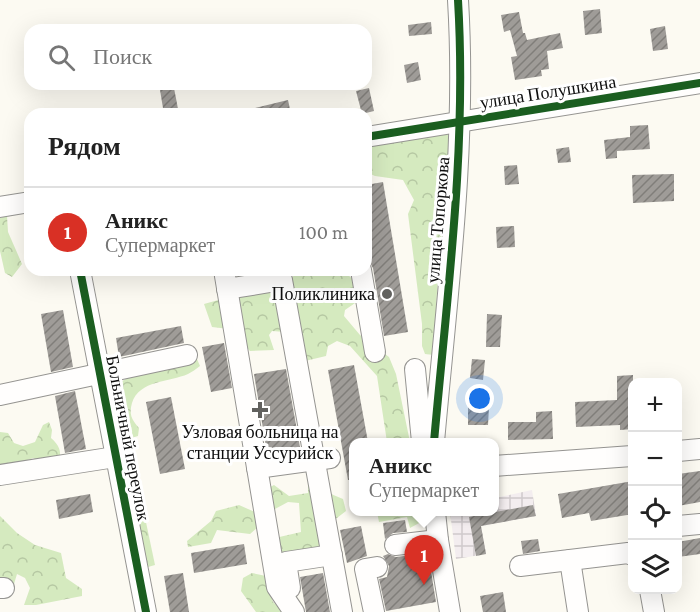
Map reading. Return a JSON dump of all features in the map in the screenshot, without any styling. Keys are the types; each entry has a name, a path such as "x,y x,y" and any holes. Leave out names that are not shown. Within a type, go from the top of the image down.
{"street":[{"name":"улица Топоркова","path":"434,438 455,214 461,121 458,0"},
{"name":"улица Полушкина","path":"372,136 700,82"},
{"path":"0,207 24,203"},
{"name":"Больничный переулок","path":"81,276 146,612"},
{"path":"362,276 375,352"},
{"path":"294,611 277,587 226,280 282,280 322,459 332,555 342,612"},
{"path":"0,395 187,355"},
{"path":"415,369 422,438"},
{"path":"682,451 700,449"},
{"path":"499,466 628,456"},
{"path":"0,476 115,457"},
{"path":"257,468 322,459"},
{"path":"435,516 448,612"},
{"path":"682,526 700,524"},
{"path":"395,545 438,540"},
{"path":"520,566 628,553"},
{"path":"294,611 286,562 332,555"},
{"path":"570,560 578,612"},
{"path":"374,612 365,569 376,567"},
{"path":"650,594 650,611"}],"shaded area":[{"path":"532,490 536,516 481,526 486,554 456,559 451,516 499,516 499,497"}],"green space":[{"path":"372,127 448,133 448,180 438,282 434,355 425,354 422,346 422,324 408,214 414,200 403,180 372,175"},
{"path":"7,216 8,232 22,264 12,277 5,273 0,251 0,218"},
{"path":"293,276 349,276 359,285 358,301 345,310 344,316 360,335 389,357 396,374 409,438 386,438 377,376 350,346 337,341 328,346 326,356 305,361 285,332 272,331 269,335 274,350 250,351 229,329 212,327 204,304 290,280"},
{"path":"197,359 200,366 191,372 148,386 136,395 131,413 132,419 139,428 138,436 128,439 125,436 118,403 118,384 127,378 177,361"},
{"path":"49,422 52,430 51,438 60,451 59,461 46,464 33,458 0,470 0,432 8,433 14,443 23,446 35,442 43,425"},
{"path":"316,483 324,484 331,494 343,499 346,511 333,521 320,550 281,567 275,538 301,532 299,503 288,502 275,509 269,504 264,490 274,485 289,496 308,493 308,486"},
{"path":"135,488 139,489 155,565 148,567 135,517"},
{"path":"239,505 257,513 259,526 250,534 217,530 211,543 188,547 187,541 211,521 216,511"},
{"path":"0,516 17,533 35,545 61,553 66,578 82,589 82,596 36,605 24,605 30,588 25,578 17,574 14,584 0,580"},
{"path":"378,516 421,516 421,522 410,528 407,517 379,522"},
{"path":"252,573 266,576 273,602 284,612 256,612 241,591 243,578"}],"building":[{"path":"600,9 602,33 585,35 583,11"},
{"path":"519,12 523,33 527,40 560,33 563,48 547,51 549,69 541,70 542,76 515,80 511,57 517,56 510,30 504,32 501,15"},
{"path":"431,22 432,34 409,36 408,25"},
{"path":"665,26 668,49 653,51 650,29"},
{"path":"418,62 421,80 407,83 404,65"},
{"path":"160,90 174,90 178,108 163,108"},
{"path":"369,90 374,111 372,112 372,108 360,108 356,91"},
{"path":"288,100 290,108 255,108"},
{"path":"648,125 650,149 617,151 617,158 606,159 604,140 630,137 630,126"},
{"path":"569,147 571,162 558,163 556,149"},
{"path":"517,165 519,184 505,185 504,166"},
{"path":"674,174 674,201 633,203 632,175"},
{"name":"Поликлиника","path":"383,182 408,332 384,336 372,266 372,184"},
{"path":"514,226 515,247 497,248 496,227"},
{"path":"63,310 73,367 51,372 41,314"},
{"path":"487,314 502,315 500,347 486,347"},
{"path":"181,326 184,343 119,357 116,338"},
{"path":"224,343 232,388 211,392 202,347"},
{"path":"472,359 485,360 483,380 470,378"},
{"path":"354,365 367,438 349,438 349,480 348,480 328,370"},
{"path":"286,369 300,447 267,453 254,374"},
{"path":"633,375 633,378 628,378 628,429 620,430 620,425 576,427 575,402 617,400 617,376"},
{"path":"75,391 86,449 65,453 55,396"},
{"path":"171,397 185,469 160,474 146,402"},
{"path":"468,407 489,407 488,425 468,425"},
{"path":"552,411 553,439 508,440 508,422 536,422 536,412"},
{"path":"700,471 700,502 682,505 682,473"},
{"path":"628,482 628,515 591,521 589,513 562,518 558,494"},
{"path":"90,494 93,512 59,519 56,500"},
{"path":"533,505 536,516 481,526 486,554 476,556 469,517 499,516 499,511"},
{"path":"405,520 407,532 393,533 385,539 383,523"},
{"path":"361,526 367,556 347,563 340,530"},
{"path":"700,538 700,554 682,556 682,541"},
{"path":"538,539 540,551 523,554 521,541"},
{"path":"244,544 247,564 194,573 191,553"},
{"path":"428,553 436,602 386,611 379,579 387,577 389,566 383,556 388,554 396,557"},
{"path":"183,573 189,612 170,612 164,576"},
{"path":"323,573 330,612 306,612 300,577"},
{"path":"503,592 506,612 483,612 480,596"}],"cycle path":[{"path":"434,438 458,166 460,111 458,0"},
{"path":"372,136 700,83"},
{"path":"81,276 146,612"}],"place":[{"name":"Поликлиника","path":"387,294"},
{"name":"Узловая больница на станции Уссурийск","path":"260,410"},
{"name":"Аникс","path":"424,585"}]}
